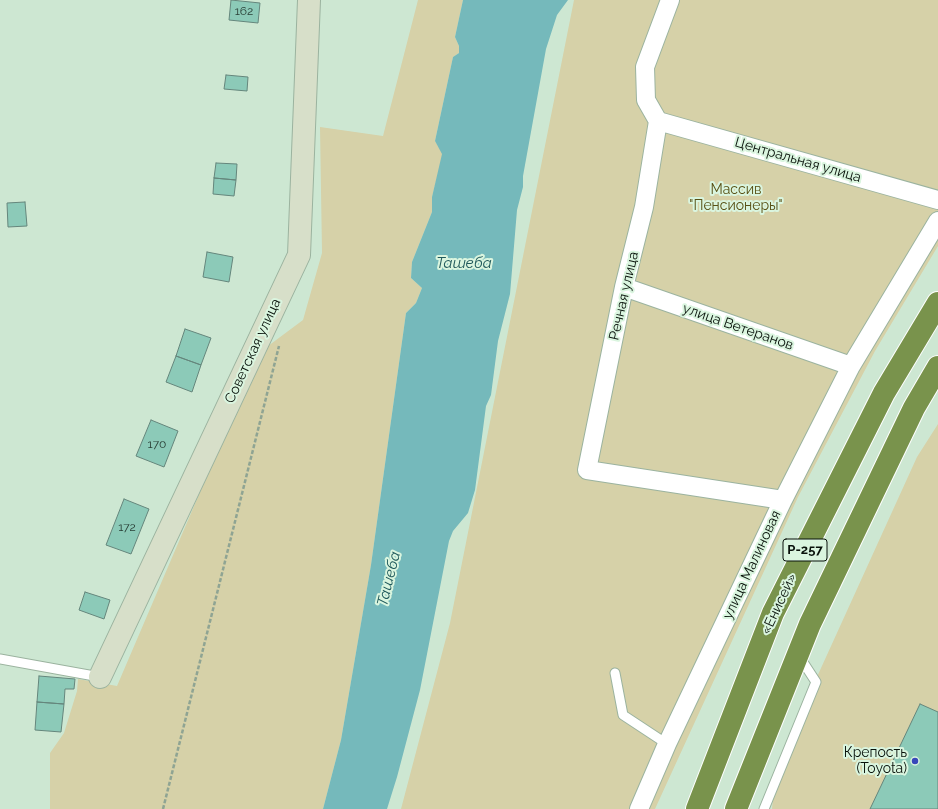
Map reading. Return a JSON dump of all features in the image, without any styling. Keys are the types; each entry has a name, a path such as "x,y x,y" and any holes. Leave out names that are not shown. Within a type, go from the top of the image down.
{"highway":[{"name":"«Енисей»","path":"697,809 773,613 884,393 938,303"},
{"name":"Р-257","path":"736,809 810,624 914,408 938,367"}],"street":[{"name":"Советская улица","path":"100,677 298,255 310,0"},
{"path":"658,121 646,100 645,67 670,0"},
{"name":"Центральная улица","path":"658,121 938,200"},
{"name":"Речная улица","path":"587,470 624,287 644,207 658,121"},
{"path":"783,500 851,366 938,221"},
{"name":"улица Ветеранов","path":"624,287 851,366"},
{"name":"улица Малиновая","path":"587,470 783,500 667,744 639,809"}],"lane":[{"path":"764,809 816,682 798,654"},
{"path":"0,659 100,677"},
{"path":"615,673 623,715 667,744"}],"path":[{"path":"164,809 279,345"}],"green space":[{"path":"418,0 463,0 455,37 459,46 459,53 453,57 435,141 443,154 432,197 432,212 412,262 411,278 422,288 416,303 406,313 371,565 341,740 323,809 50,809 50,753 64,733 77,691 78,679 117,686 260,352 303,320 322,253 320,127 383,136"},
{"name":"Массив \"Пенсионеры\"","path":"574,0 938,0 938,246 875,351 798,497 655,809 401,809 450,623"},
{"path":"938,424 938,809 772,809 776,767 917,457"}],"water":[{"name":"Ташеба","path":"463,0 568,0 557,15 546,49 523,176 523,187 517,210 510,294 498,341 491,395 486,406 475,490 468,513 453,531 449,541 420,690 397,777 387,809 323,809 341,740 371,565 406,313 416,303 422,288 411,278 412,262 432,212 432,197 442,154 435,141 453,57 459,53 459,46 455,37"}],"building":[{"path":"231,0 260,3 258,23 229,20"},
{"path":"226,75 248,77 247,91 224,89"},
{"path":"216,163 237,164 236,180 214,178"},
{"path":"214,178 236,180 234,196 213,194"},
{"path":"25,202 27,226 8,227 7,203"},
{"path":"207,252 233,257 229,282 203,277"},
{"path":"185,329 211,338 201,365 176,356"},
{"path":"176,356 201,365 192,392 166,382"},
{"path":"151,420 178,431 164,467 136,456"},
{"path":"124,499 149,509 131,554 106,545"},
{"path":"85,592 110,600 104,619 79,610"},
{"path":"39,676 75,679 74,689 65,689 64,704 37,702"},
{"path":"37,702 64,704 61,732 35,730"},
{"name":"Крепость (Toyota)","path":"920,704 938,712 938,809 870,809"}],"place":[{"name":"Крепость (Toyota)","path":"915,761"}]}
